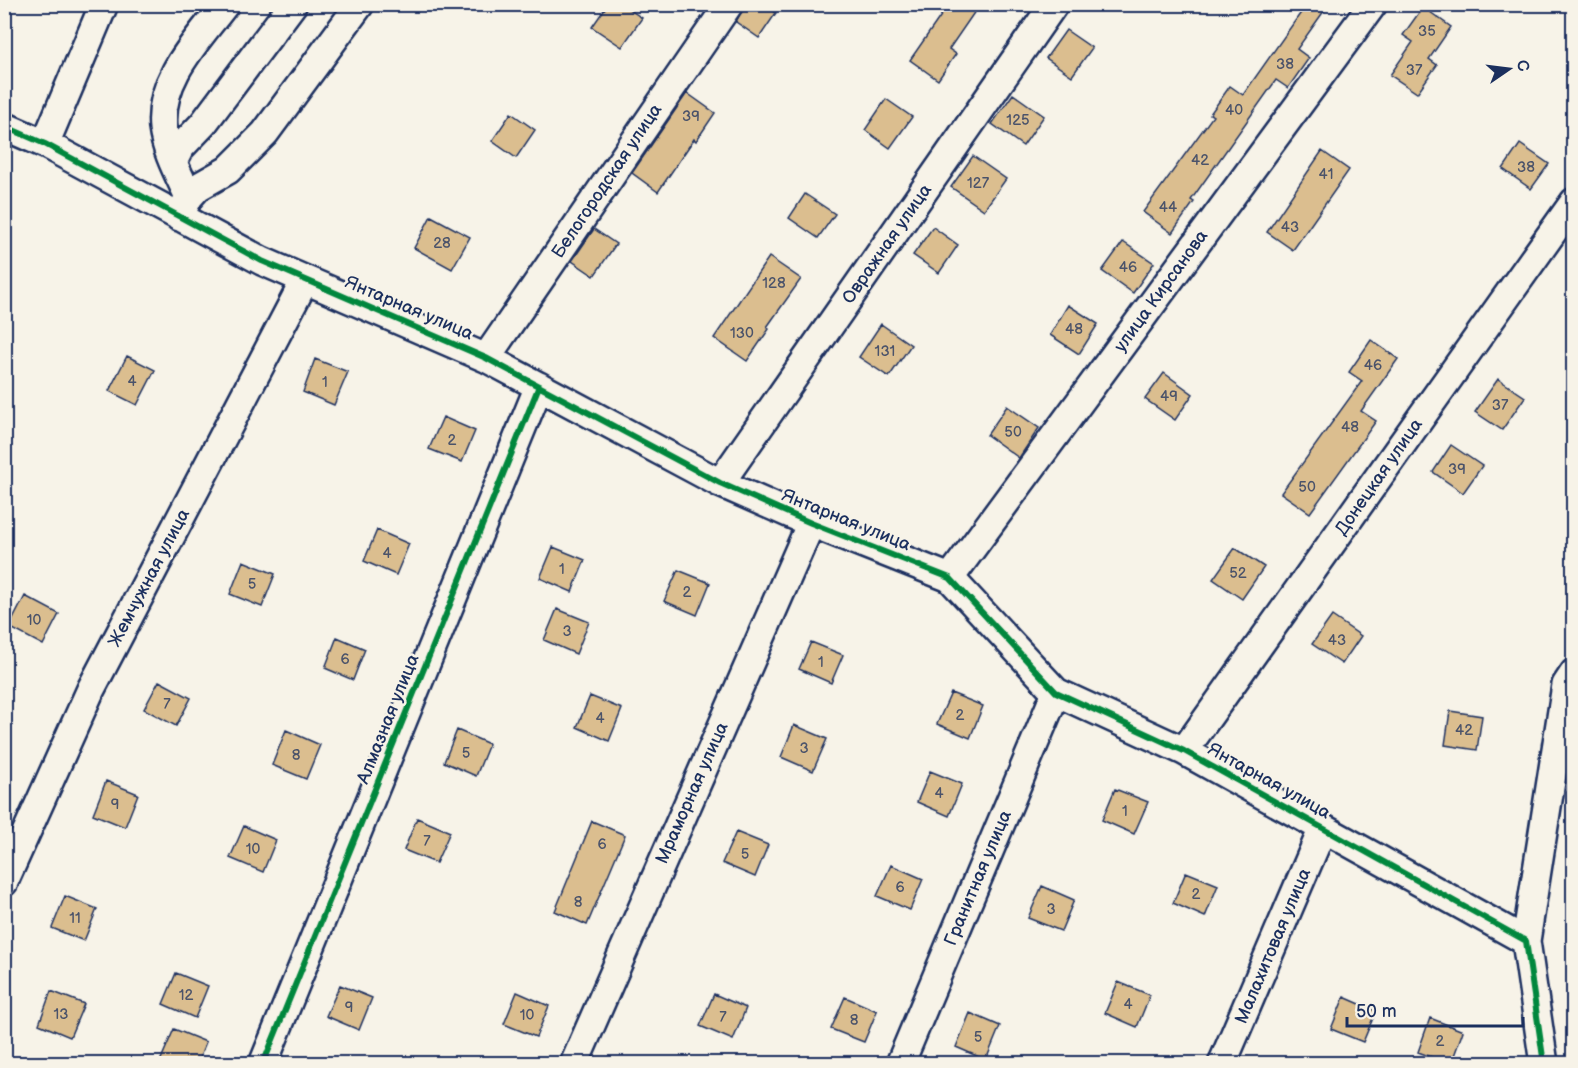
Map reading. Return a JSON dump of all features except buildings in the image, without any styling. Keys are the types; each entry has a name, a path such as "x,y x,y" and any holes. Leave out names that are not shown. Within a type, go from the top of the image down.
{"street":[{"path":"45,144 104,4"},
{"path":"184,207 164,129 164,100 177,68 225,4"},
{"path":"173,162 180,148 203,124 293,4"},
{"path":"184,207 198,187 228,170 265,133 360,4"},
{"name":"Белогородская улица","path":"486,358 729,4"},
{"name":"Овражная улица","path":"720,483 1054,4"},
{"name":"улица Кирсанова","path":"950,578 1373,4"},
{"name":"Янтарная улица","path":"4,126 184,207 262,261 486,358 720,483 811,523 950,578 1056,692 1184,751 1526,941"},
{"name":"Донецкая улица","path":"1184,751 1574,202"},
{"name":"Жемчужная улица","path":"4,882 91,689 305,280"},
{"name":"Алмазная улица","path":"263,1064 539,386"},
{"name":"Мраморная улица","path":"574,1064 811,523"},
{"path":"1544,1064 1526,941 1566,685 1574,674"},
{"name":"Гранитная улица","path":"900,1064 1056,692"},
{"name":"Малахитовая улица","path":"1222,1064 1323,828"}],"cycle path":[{"path":"4,126 45,144 262,261 486,358 720,483 811,523 950,578 1056,692 1184,751 1526,941 1544,1064"},
{"path":"263,1064 539,386"}]}
